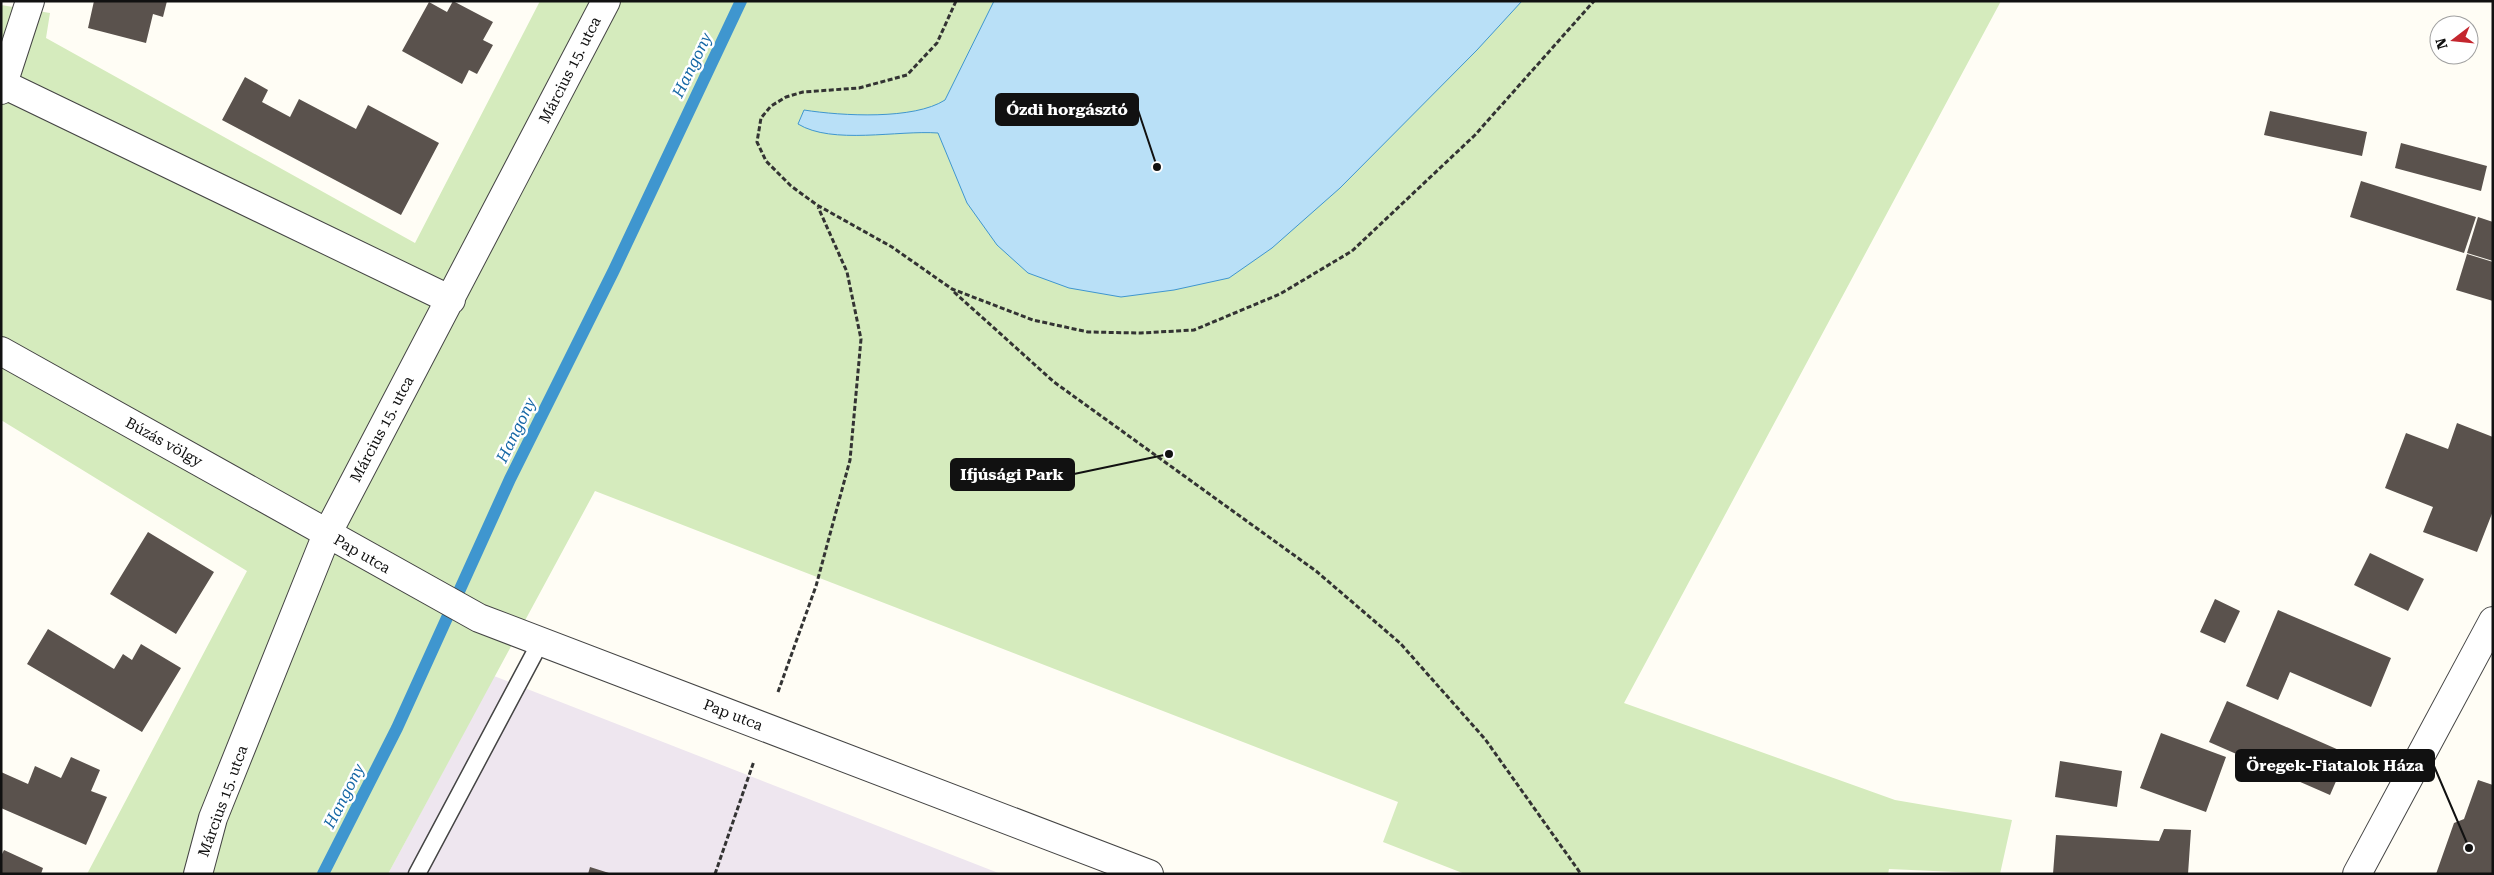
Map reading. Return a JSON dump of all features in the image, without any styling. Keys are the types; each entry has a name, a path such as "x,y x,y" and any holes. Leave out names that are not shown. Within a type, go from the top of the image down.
{"street":[{"path":"30,1 2,87 451,300"},
{"name":"Március 15. utca","path":"198,874 214,818 327,534 606,1"},
{"name":"Búzás völgy","path":"1,351 327,534"},
{"name":"Pap utca","path":"327,534 478,618 541,641 1105,866 1150,874"},
{"path":"2356,874 2493,621"}],"lane":[{"path":"417,874 541,641"}],"path":[{"path":"956,1 937,43 907,75 859,88 803,92 786,97 771,106 761,118 757,142 766,161 791,186 817,205 892,247 952,289 1054,382 1316,571 1400,643 1485,739 1581,874"},
{"path":"952,289 1033,320 1088,332 1133,333 1194,330 1280,294 1352,251 1475,135 1594,1"},
{"path":"778,692 820,574 850,460 861,339 847,272 817,205"},
{"path":"715,874 755,756"}],"shaded area":[{"path":"494,676 1001,874 388,874"}],"green space":[{"path":"540,1 2001,1 1624,703 1895,800 2012,820 2000,874 1889,869 1888,874 1465,874 1383,842 1398,802 595,491 388,874 87,874 247,571 1,420 1,5 50,13 46,38 415,243"}],"water":[{"path":"994,1 1522,1 1477,50 1340,188 1272,248 1229,278 1174,290 1121,297 1069,288 1028,273 997,245 967,203 938,133 829,134 798,124 804,110 857,115 897,114 915,111 945,100"}],"building":[{"path":"94,1 167,1 163,17 153,14 146,43 88,28"},
{"path":"453,1 493,22 483,40 493,45 477,74 469,70 462,84 402,51 429,2 447,12"},
{"path":"245,77 268,90 262,102 290,117 299,99 356,129 368,105 439,143 401,215 222,120"},
{"path":"2270,111 2367,132 2362,156 2264,135"},
{"path":"2401,143 2487,166 2481,191 2395,168"},
{"path":"2361,181 2476,217 2464,253 2350,217"},
{"path":"2478,217 2493,222 2493,261 2467,253"},
{"path":"2467,254 2493,262 2493,301 2456,290"},
{"path":"2457,423 2493,437 2493,511 2477,552 2423,532 2433,507 2385,488 2406,433 2448,449"},
{"path":"148,532 214,572 176,634 110,594"},
{"path":"2370,553 2424,579 2408,611 2354,585"},
{"path":"2215,599 2240,611 2225,643 2200,632"},
{"path":"2278,610 2391,658 2371,707 2290,672 2278,700 2246,686"},
{"path":"48,629 114,669 123,654 132,660 141,644 181,668 142,732 27,664"},
{"path":"2227,701 2348,754 2330,795 2209,742"},
{"path":"2161,733 2226,757 2206,812 2140,788"},
{"path":"71,757 100,770 91,791 107,797 86,845 1,808 1,772 28,784 35,766 61,778"},
{"path":"2060,761 2122,771 2117,807 2055,797"},
{"path":"2478,780 2493,785 2493,874 2436,874 2454,823 2464,819"},
{"path":"2164,829 2191,830 2188,874 2053,874 2056,835 2159,841"},
{"path":"4,850 43,868 41,874 1,874 1,856"},
{"path":"590,867 609,873 609,874 588,874"}],"waterway":[{"name":"Hangony","path":"323,874 397,728 510,479 614,270 741,1"}],"place":[{"name":"Ózdi horgásztó","path":"1157,167"},
{"name":"Ifjúsági Park","path":"1169,454"},
{"name":"Öregek-Fiatalok Háza","path":"2469,848"}]}
